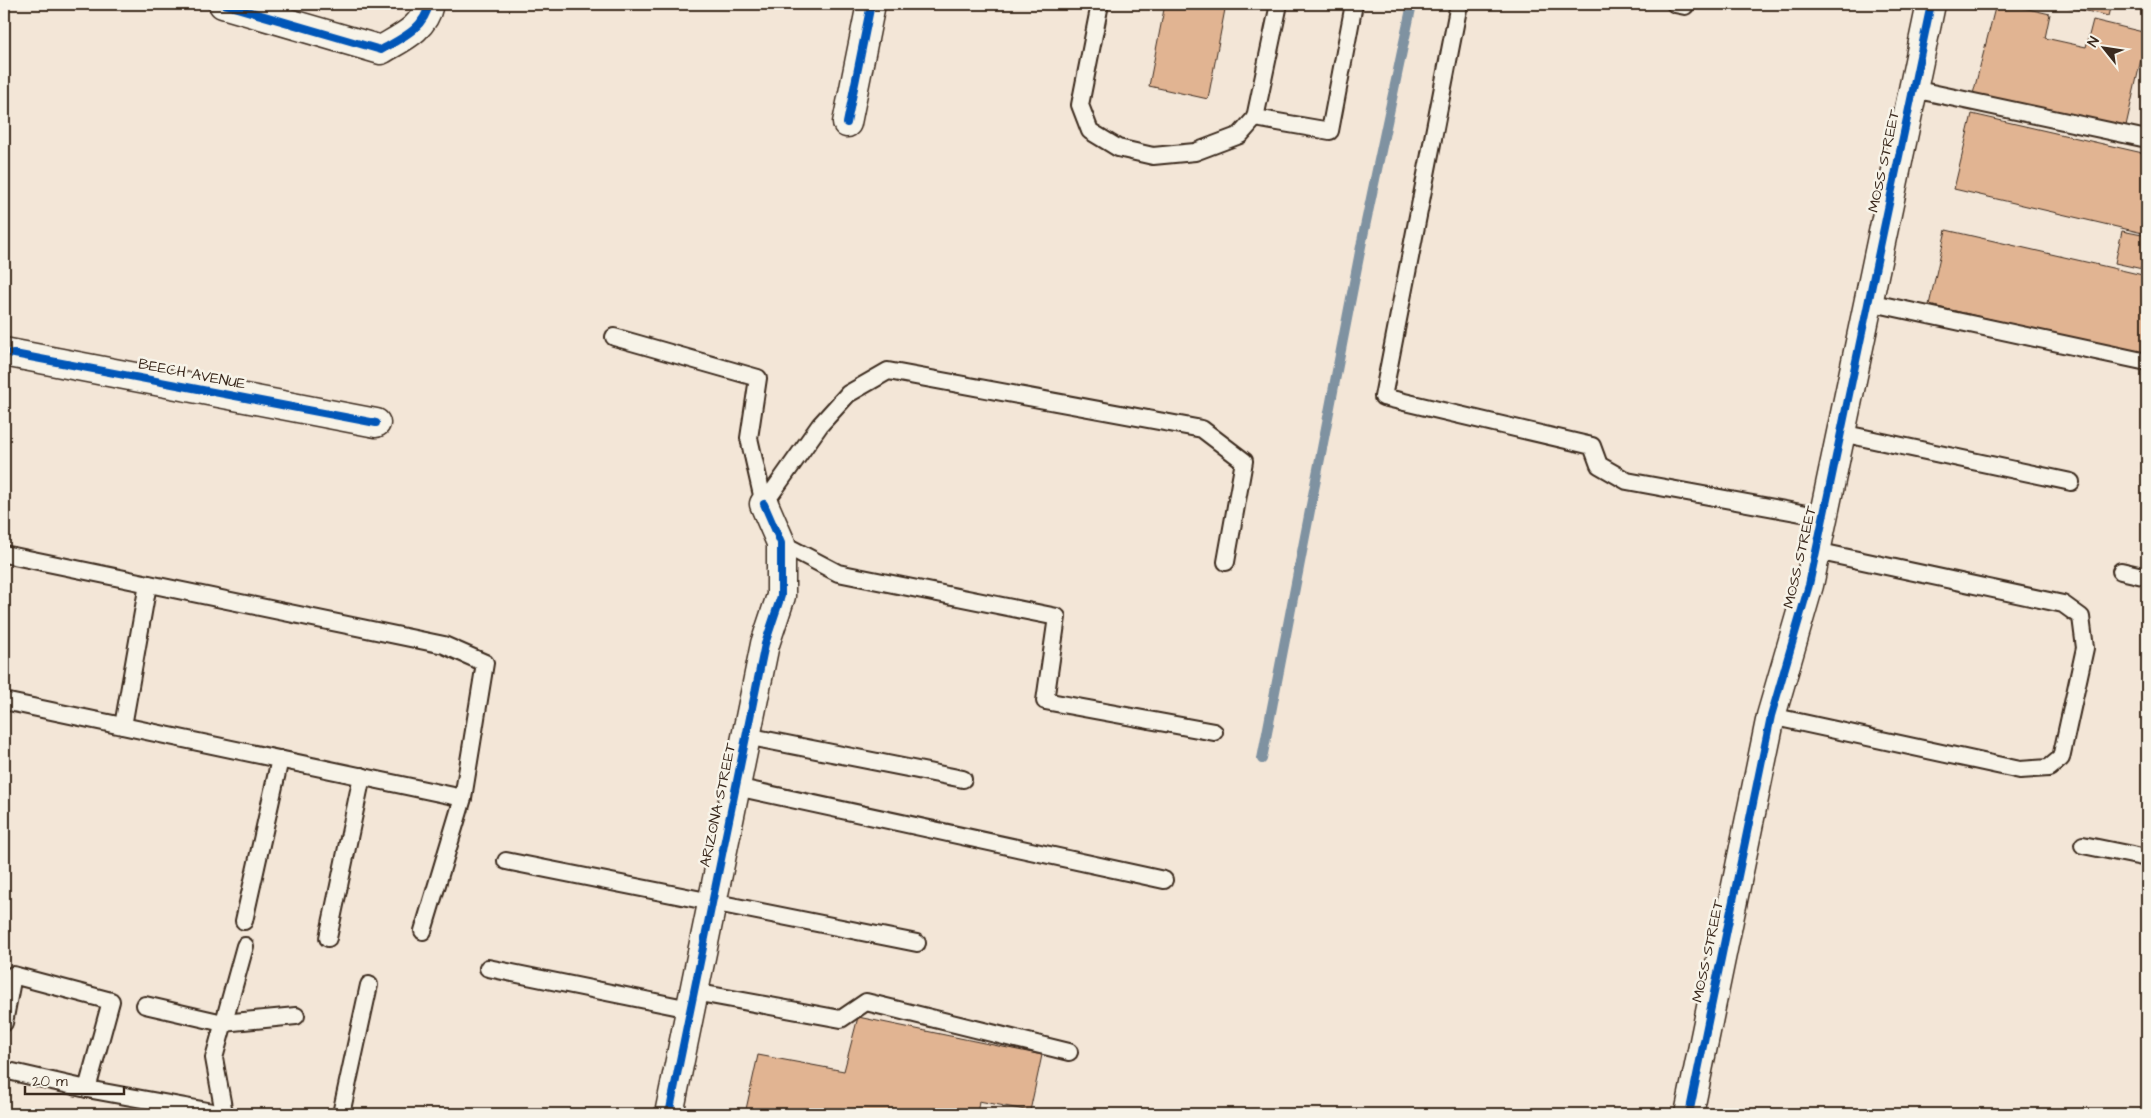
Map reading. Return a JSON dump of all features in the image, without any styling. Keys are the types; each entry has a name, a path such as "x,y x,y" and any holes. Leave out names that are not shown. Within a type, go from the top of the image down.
{"street":[{"path":"222,4 381,50 412,32 427,14 429,4"},
{"path":"847,123 872,4"},
{"name":"MOSS STREET","path":"1688,1114 1771,716 1810,585 1931,4"},
{"name":"BEECH AVENUE","path":"4,352 376,423"},
{"name":"ARIZONA STREET","path":"669,1114 765,644 781,596 781,542 764,504"}],"lane":[{"path":"1100,4 1080,104 1090,131 1118,148 1153,156 1195,152 1240,135 1255,118 1279,4"},
{"path":"1255,118 1330,131 1354,4"},
{"path":"1460,4 1383,397 1592,446 1599,465 1627,482 1824,517"},
{"path":"1913,89 2147,139"},
{"path":"1868,302 2147,362"},
{"path":"614,338 758,378 749,438 764,504"},
{"path":"764,504 820,425 848,394 888,370 1202,429 1244,461 1226,562"},
{"path":"1841,433 2071,482"},
{"path":"781,542 838,573 1057,617 1045,701 1214,732"},
{"path":"1771,716 2020,770 2049,768 2061,758 2085,648 2081,617 2063,604 1816,551"},
{"path":"4,554 444,645 485,663 463,798 423,931"},
{"path":"2121,571 2147,577"},
{"path":"123,726 148,584"},
{"path":"4,701 463,798"},
{"path":"746,736 964,779"},
{"path":"244,921 280,759"},
{"path":"328,938 362,776"},
{"path":"736,787 1164,880"},
{"path":"2083,845 2147,858"},
{"path":"506,861 917,942"},
{"path":"4,1070 224,1114 214,1058 244,946"},
{"path":"488,968 692,1000 841,1019 866,1002 1070,1052"},
{"path":"4,1023 13,974 111,1001 88,1088"},
{"path":"341,1114 369,986"},
{"path":"145,1005 223,1023 296,1016"}],"building":[{"path":"1165,4 1226,4 1208,99 1149,86"},
{"path":"1996,4 2006,4 2050,14 2045,38 2086,47 2093,20 2147,33 2125,130 1973,94"},
{"path":"2057,4 2111,4 2108,16"},
{"path":"1972,114 2147,154 2147,234 1954,189"},
{"path":"1946,230 2147,276 2147,355 1929,305"},
{"path":"2122,231 2147,236 2147,270 2115,263"},
{"path":"858,1017 1042,1055 1030,1111 979,1101 977,1114 745,1114 758,1055 844,1071"}],"waterway":[{"path":"1262,759 1363,236 1412,4"}],"cycle path":[{"path":"223,4 381,50 411,32 422,20 429,4"},
{"path":"847,123 871,4"},
{"path":"1689,1114 1771,716 1809,585 1931,4"},
{"path":"4,352 376,423"},
{"path":"669,1114 765,644 781,596 781,543 764,504"}]}
